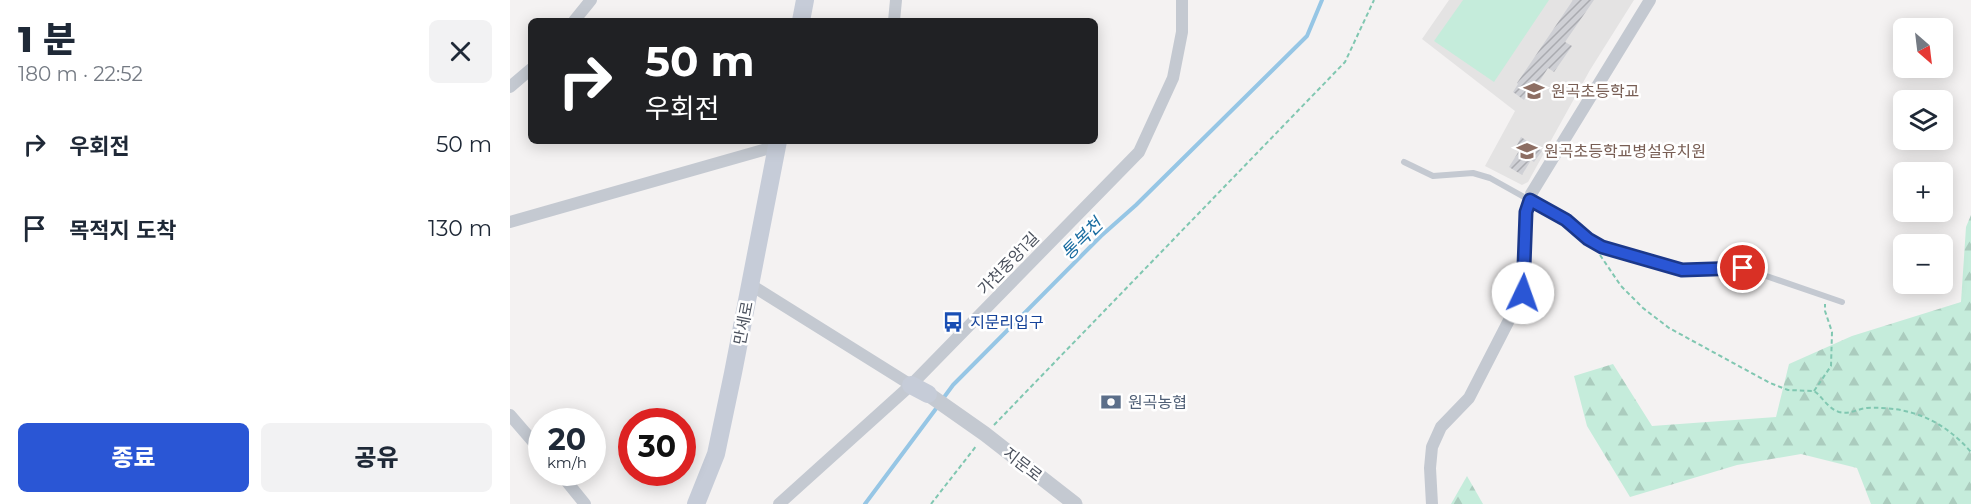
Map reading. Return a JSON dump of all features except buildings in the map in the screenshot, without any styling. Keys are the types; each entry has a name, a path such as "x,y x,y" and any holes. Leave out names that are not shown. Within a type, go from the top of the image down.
{"main road":[{"path":"802,18 805,0"},
{"name":"만세로","path":"696,503 716,454 778,144"},
{"path":"911,386 928,394"}],"street":[{"path":"576,18 591,0"},
{"path":"894,18 896,0"},
{"name":"가천중앙1길","path":"780,504 911,386 1139,152 1173,78 1182,32 1182,0"},
{"path":"1432,504 1430,468 1432,447 1441,426 1469,398 1523,293 1526,212 1531,195 1650,0"},
{"path":"510,87 528,72"},
{"path":"510,222 778,144"},
{"path":"751,285 911,386"},
{"name":"지문로","path":"928,394 985,434 1075,504"},
{"path":"510,415 528,436"},
{"path":"570,486 585,504"}],"lane":[{"path":"1404,162 1433,176 1473,173 1490,178 1566,220 1588,239 1602,247 1682,270 1743,268 1842,302"}],"path":[{"path":"931,504 985,434 1345,62 1374,0"},
{"path":"1588,239 1621,286 1643,308 1670,328 1770,383 1788,390 1814,391 1827,405 1839,412 1848,413 1864,408 1922,416 1945,427 1971,452"},
{"path":"1814,391 1831,366 1832,332 1825,311 1826,297"}],"shaded area":[{"name":"원곡초등학교","path":"1449,0 1634,0 1590,70 1528,182 1522,185 1485,166 1515,111 1422,39"}],"green space":[{"path":"1463,0 1549,0 1494,82 1434,41"},
{"path":"1971,215 1971,504 1871,504 1857,468 1801,454 1737,465 1630,497 1587,426 1574,376 1613,364 1652,426 1776,417 1789,364 1852,336 1961,302 1966,227"},
{"path":"1467,476 1483,504 1451,504"}],"waterway":[{"name":"통복천","path":"942,400 953,385 1101,236 1136,205 1307,36 1322,0"},
{"name":"통복천","path":"865,504 938,406"}],"place":[{"name":"원곡초등학교","path":"1534,91"},
{"name":"원곡초등학교병설유치원","path":"1527,151"},
{"name":"지문리입구","path":"953,322"},
{"name":"원곡농협","path":"1111,402"}],"route":[{"path":"1523,293 1526,212 1530,200 1566,220 1588,239 1602,247 1682,270 1743,268"}]}
